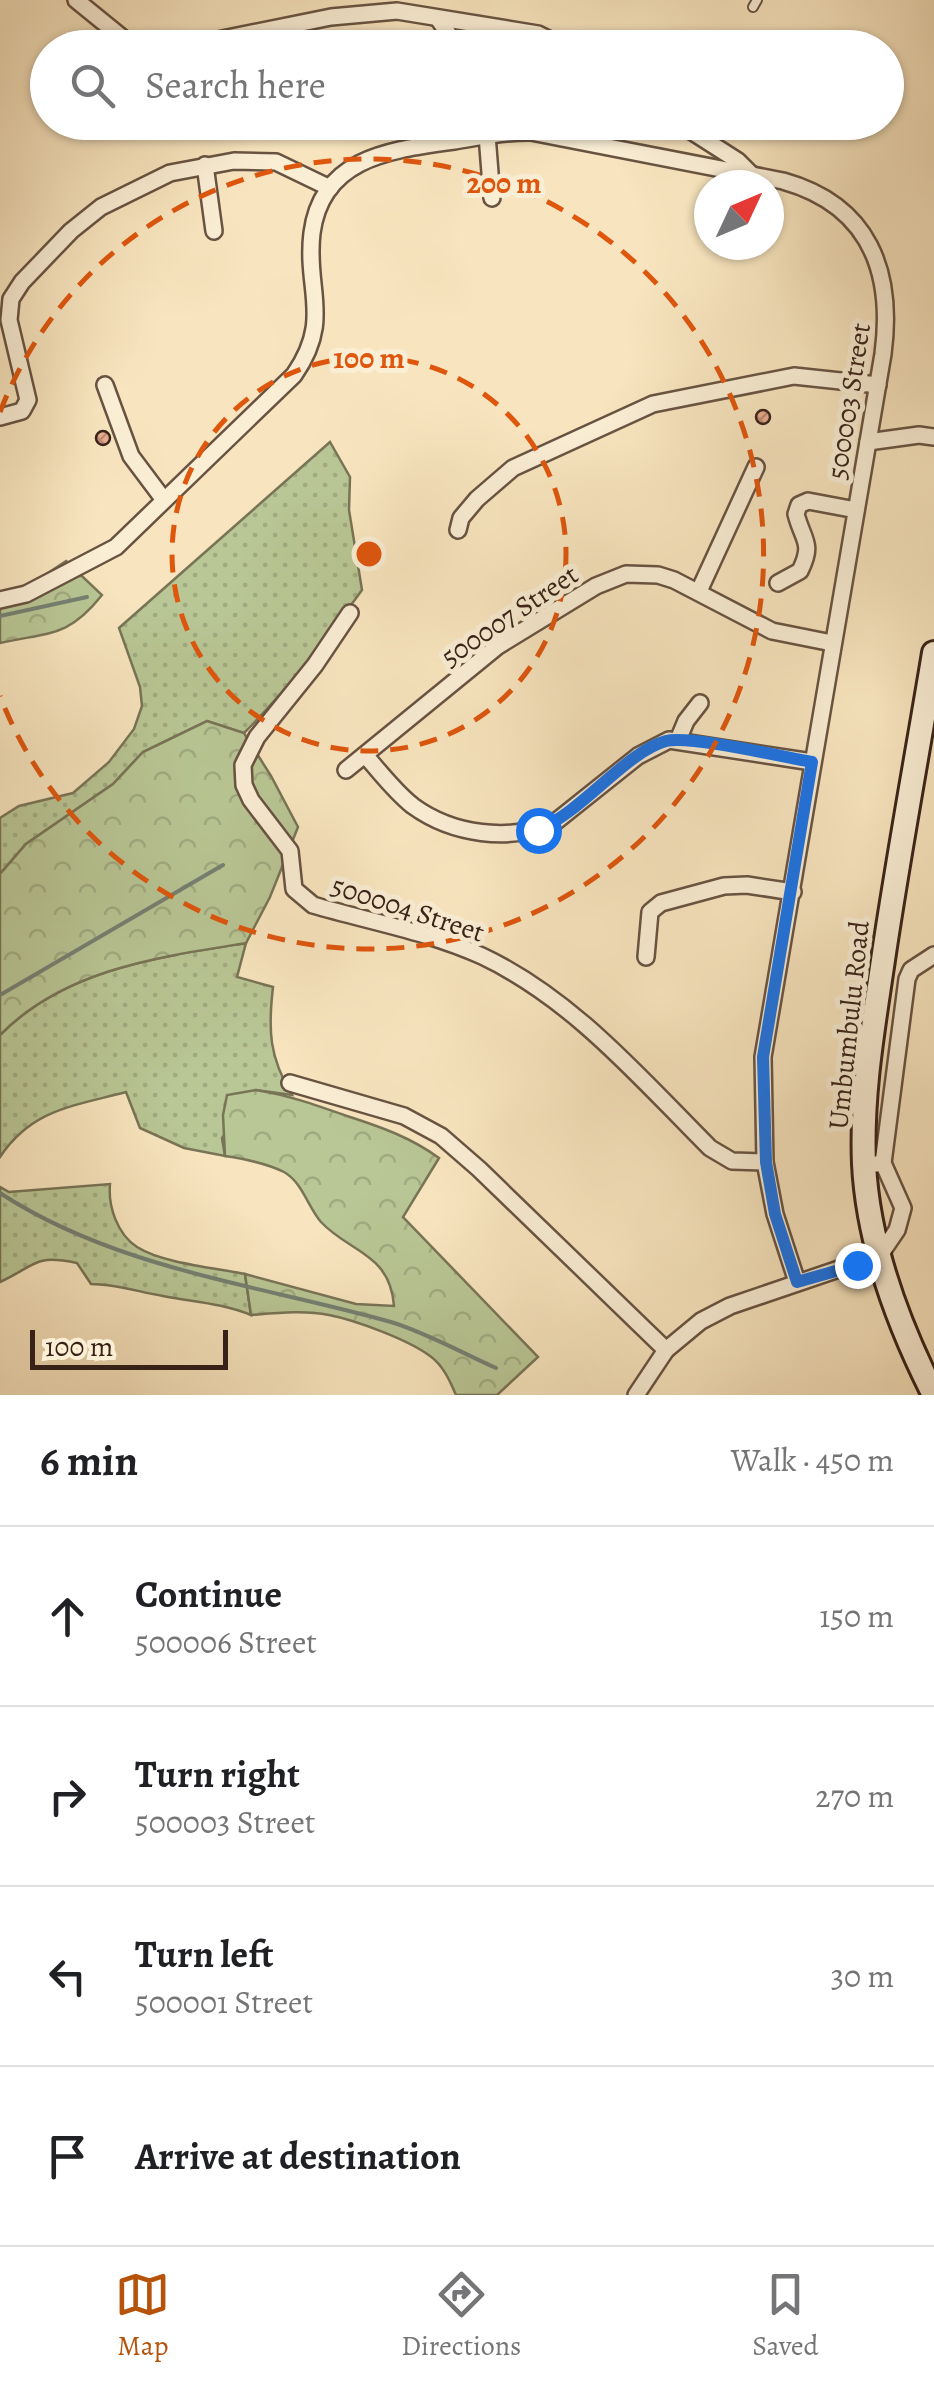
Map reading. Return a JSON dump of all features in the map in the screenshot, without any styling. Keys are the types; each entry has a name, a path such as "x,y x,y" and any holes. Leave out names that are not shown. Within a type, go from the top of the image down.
{"main road":[{"name":"Umbumbulu Road","path":"934,653 874,1010 866,1086 880,1256 893,1300 934,1395"}],"street":[{"path":"76,0 113,30"},
{"path":"267,30 346,14 397,12 510,30"},
{"path":"440,20 446,30"},
{"name":"500003 Street","path":"330,188 354,165 380,154 442,140"},
{"path":"491,140 492,198"},
{"name":"500003 Street","path":"561,140 729,170"},
{"path":"705,140 747,170"},
{"path":"0,417 22,411 28,400 8,308 15,289 80,222 111,201 170,173 205,165 276,162 330,188 312,232 316,328 308,353 287,383 116,547 26,594 0,600"},
{"path":"205,165 214,231"},
{"name":"500003 Street","path":"784,181 828,200 855,223 882,275 888,304 878,384 763,1057 766,1162 775,1214 797,1282"},
{"path":"458,530 477,499 513,468 653,404 794,376 878,384"},
{"path":"105,385 130,456 164,500"},
{"path":"868,442 919,435 934,438"},
{"path":"698,591 756,467"},
{"path":"778,582 800,571 808,553 807,539 796,514 799,505 808,501 856,510"},
{"name":"500007 Street","path":"346,770 498,646 596,586 626,574 674,580 772,631 832,643"},
{"name":"500004 Street","path":"350,613 315,666 257,737 243,765 244,785 251,800 290,851 294,890 313,904 456,946 515,974 581,1022 710,1148 732,1162 766,1162"},
{"path":"678,740 686,721 700,704"},
{"path":"364,755 400,794 428,815 466,829 510,835 554,823 660,743 678,740 812,762"},
{"path":"646,956 650,912 661,903 734,885 793,892"},
{"path":"636,1395 666,1350 686,1331 730,1306 880,1256 898,1230 903,1208 874,1164 907,979 912,970 934,955"},
{"path":"290,1083 381,1108 423,1124 441,1136 666,1350"}],"green space":[{"path":"330,442 350,477 349,510 362,590 334,628 244,733 207,721 143,752 113,784 26,844 0,874 0,818 19,806 73,793 109,762 134,729 142,706 140,687 119,628"},
{"path":"66,561 102,595 68,626 0,643 0,596 21,591"},
{"path":"207,721 244,733 298,827 270,897 246,943 147,961 83,981 26,1013 0,1035 0,874 26,844 113,784 143,752"},
{"path":"246,943 237,977 273,987 272,1043 292,1095 256,1090 222,1138 225,1156 184,1148 140,1128 126,1092 40,1119 12,1141 0,1157 0,1035 26,1013 83,981 147,961"},
{"path":"256,1090 383,1129 439,1158 403,1217 538,1357 497,1395 456,1395 449,1379 430,1356 396,1337 353,1321 310,1313 251,1315 245,1274 356,1304 394,1306 391,1288 377,1264 321,1222 290,1176 263,1164 225,1156 223,1115 227,1095"},
{"path":"110,1184 115,1219 130,1241 160,1257 245,1274 251,1315 219,1305 91,1284 77,1263 63,1261 36,1263 0,1282 0,1187 9,1192"}],"building":[{"path":"763,410 770,417 763,424 756,417"},
{"path":"103,431 110,438 103,445 96,438"}],"waterway":[{"path":"0,616 87,597"},
{"path":"0,995 223,865"},
{"path":"0,1193 45,1219 140,1257 391,1322 496,1368"}],"route":[{"path":"538,830 567,815 638,756 670,740 812,762 763,1057 766,1162 775,1214 797,1282 857,1265"}]}
